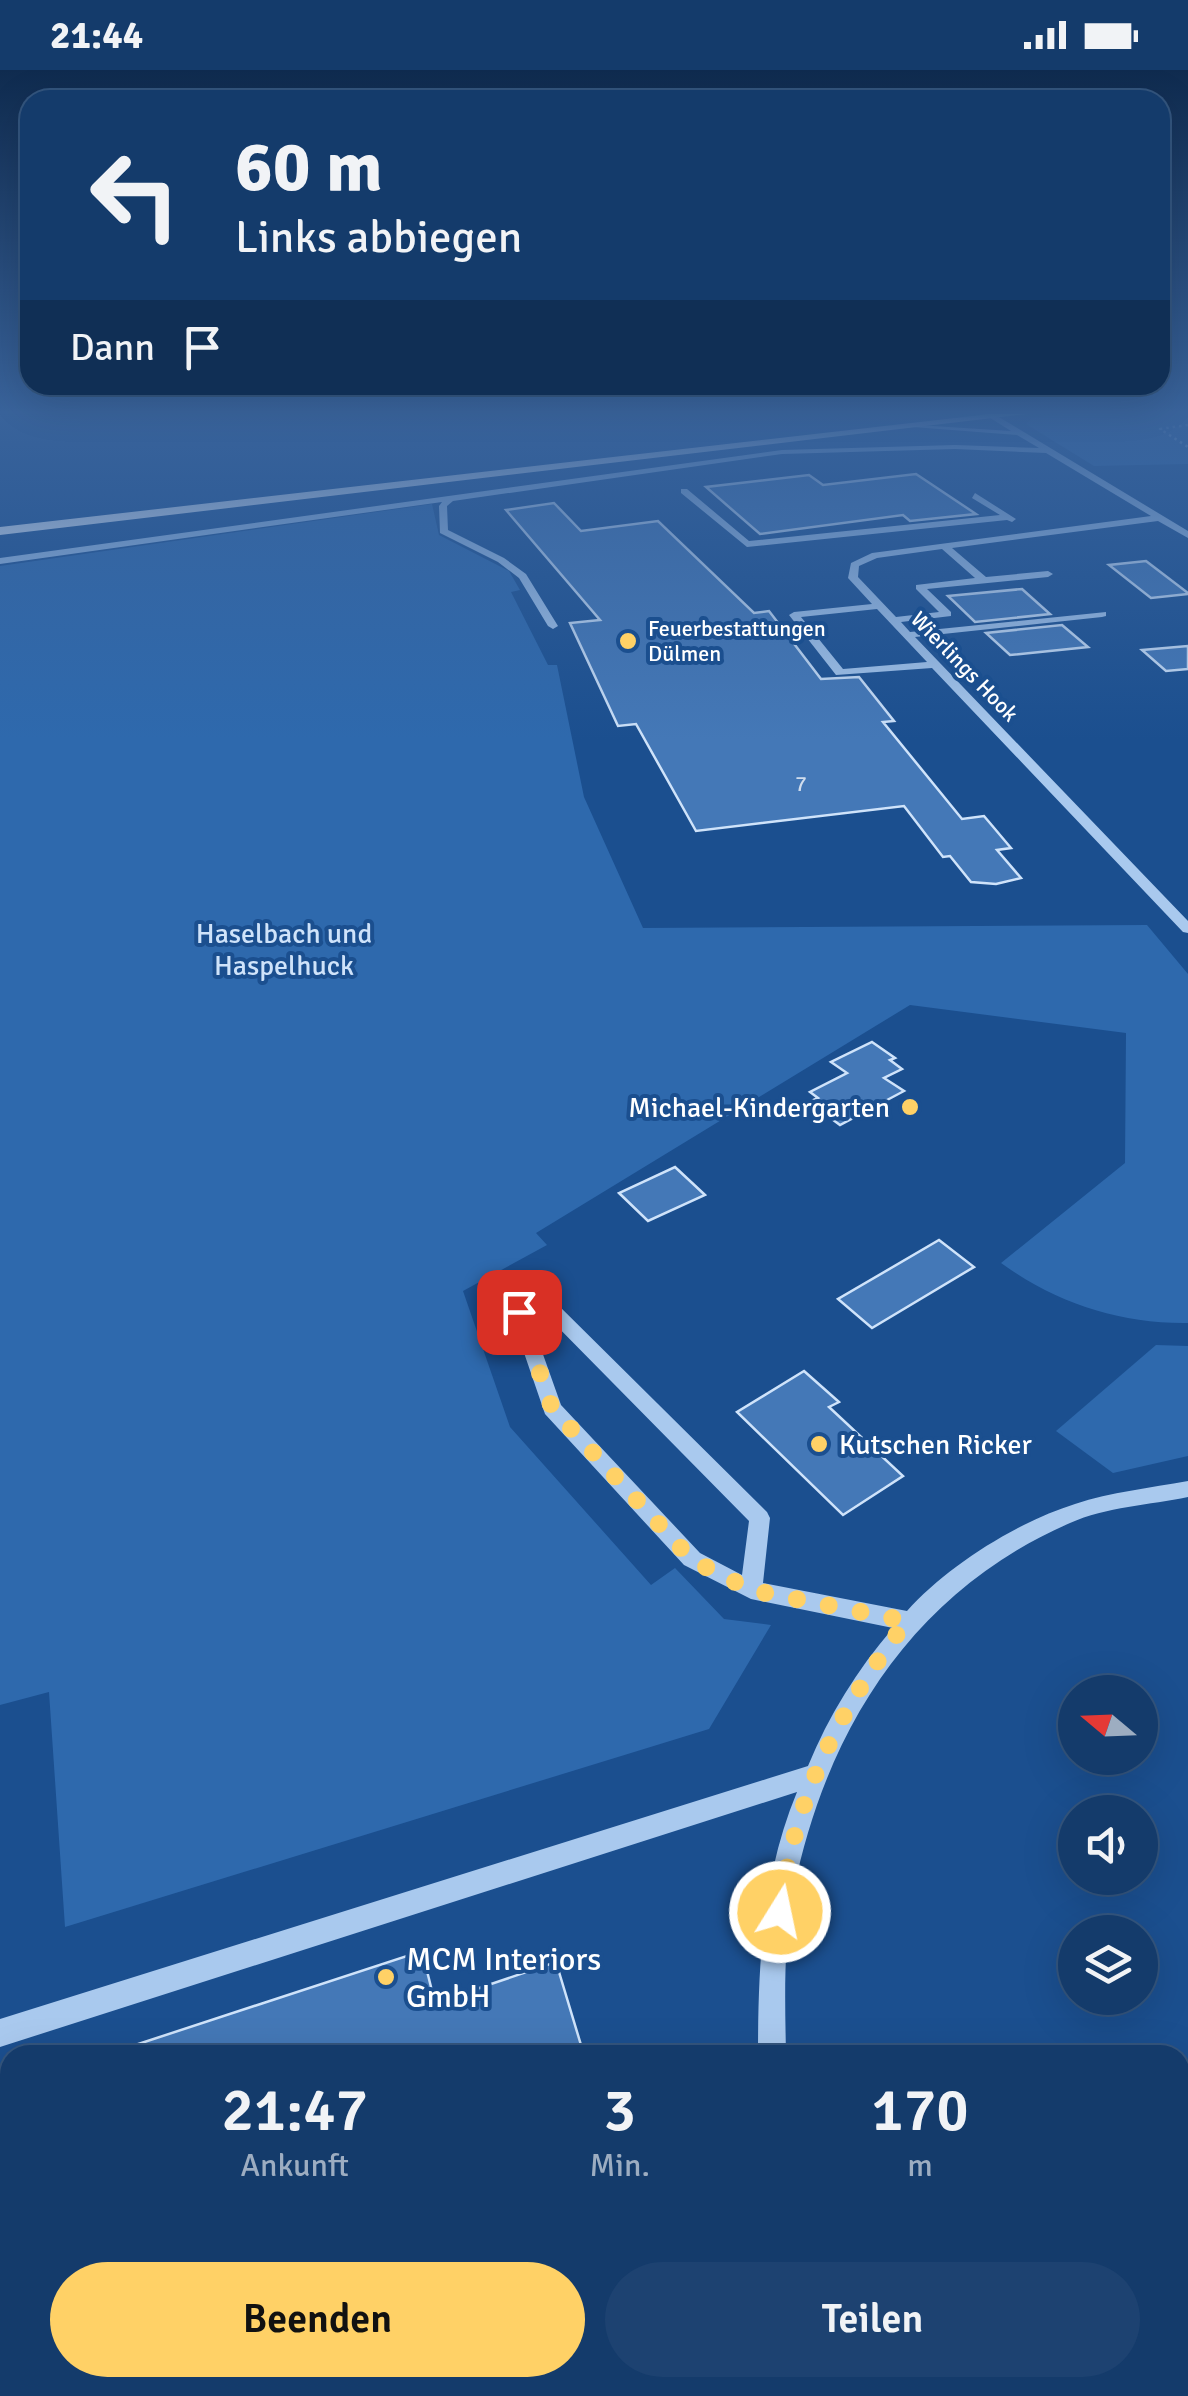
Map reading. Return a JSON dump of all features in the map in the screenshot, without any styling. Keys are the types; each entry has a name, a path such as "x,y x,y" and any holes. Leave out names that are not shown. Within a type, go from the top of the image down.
{"main road":[{"path":"0,531 74,523"}],"street":[{"path":"0,561 267,523"},
{"path":"443,523 443,531 501,560 523,576 553,626"},
{"path":"721,523 747,544 955,523"},
{"path":"1018,523 1034,532"},
{"name":"Wierlings Hook","path":"1118,523 875,555 854,565 853,578 1188,929"},
{"path":"1166,523 1188,535"},
{"path":"944,545 983,580"},
{"path":"894,620 947,614 920,587 1048,574"},
{"path":"880,606 794,615 840,672 936,664"},
{"path":"908,635 1102,614"},
{"path":"751,1590 760,1518 544,1302 519,1312 552,1408 692,1560 751,1590 907,1621"},
{"path":"771,2045 769,2006 783,1880 812,1776 861,1680 907,1621 984,1558 1064,1516 1188,1489"},
{"path":"0,2033 812,1776"}],"green space":[{"name":"Haselbach und Haspelhuck","path":"303,523 436,523 439,535 509,571 520,590 511,592 548,665 557,665 584,797 643,928 1147,925 1188,974 1188,1323 1138,1320 1090,1308 1044,1289 1001,1263 1125,1163 1126,1033 910,1005 536,1233 547,1245 463,1291 510,1427 651,1585 675,1568 724,1619 771,1625 709,1729 65,1927 49,1692 0,1705 0,566"},
{"path":"1156,1345 1188,1346 1188,1456 1113,1473 1056,1431"}],"building":[{"path":"517,523 573,523 581,531 660,523 754,613 769,611 821,679 859,677 894,721 883,722 962,819 984,816 1011,848 997,850 1021,878 996,884 971,882 950,856 943,857 904,806 696,831 636,724 618,726 570,623 600,620"},
{"path":"747,523 846,523 760,534"},
{"path":"1146,561 1188,594 1151,598 1109,565"},
{"path":"1022,589 1050,614 975,622 948,596"},
{"path":"1062,625 1088,647 1010,655 986,633"},
{"path":"1188,646 1188,669 1166,671 1142,650"},
{"path":"872,1042 895,1058 890,1060 902,1069 884,1078 904,1091 840,1125 809,1102 818,1098 810,1092 847,1073 831,1062"},
{"path":"675,1167 705,1195 648,1221 619,1193"},
{"path":"939,1240 974,1267 872,1328 838,1299"},
{"name":"Kutschen Ricker","path":"804,1371 839,1402 829,1407 903,1476 843,1515 737,1412"},
{"name":"MCM Interiors GmbH","path":"422,1951 435,2003 556,1962 581,2045 135,2045"}],"place":[{"name":"Feuerbestattungen Dülmen","path":"628,641"},
{"name":"Michael-Kindergarten","path":"910,1107"},
{"name":"Kutschen Ricker","path":"819,1444"},
{"name":"MCM Interiors GmbH","path":"386,1977"}],"route":[{"path":"519,1312 552,1408 692,1560 751,1590 907,1621 861,1680 812,1776 783,1880 780,1912"}]}
